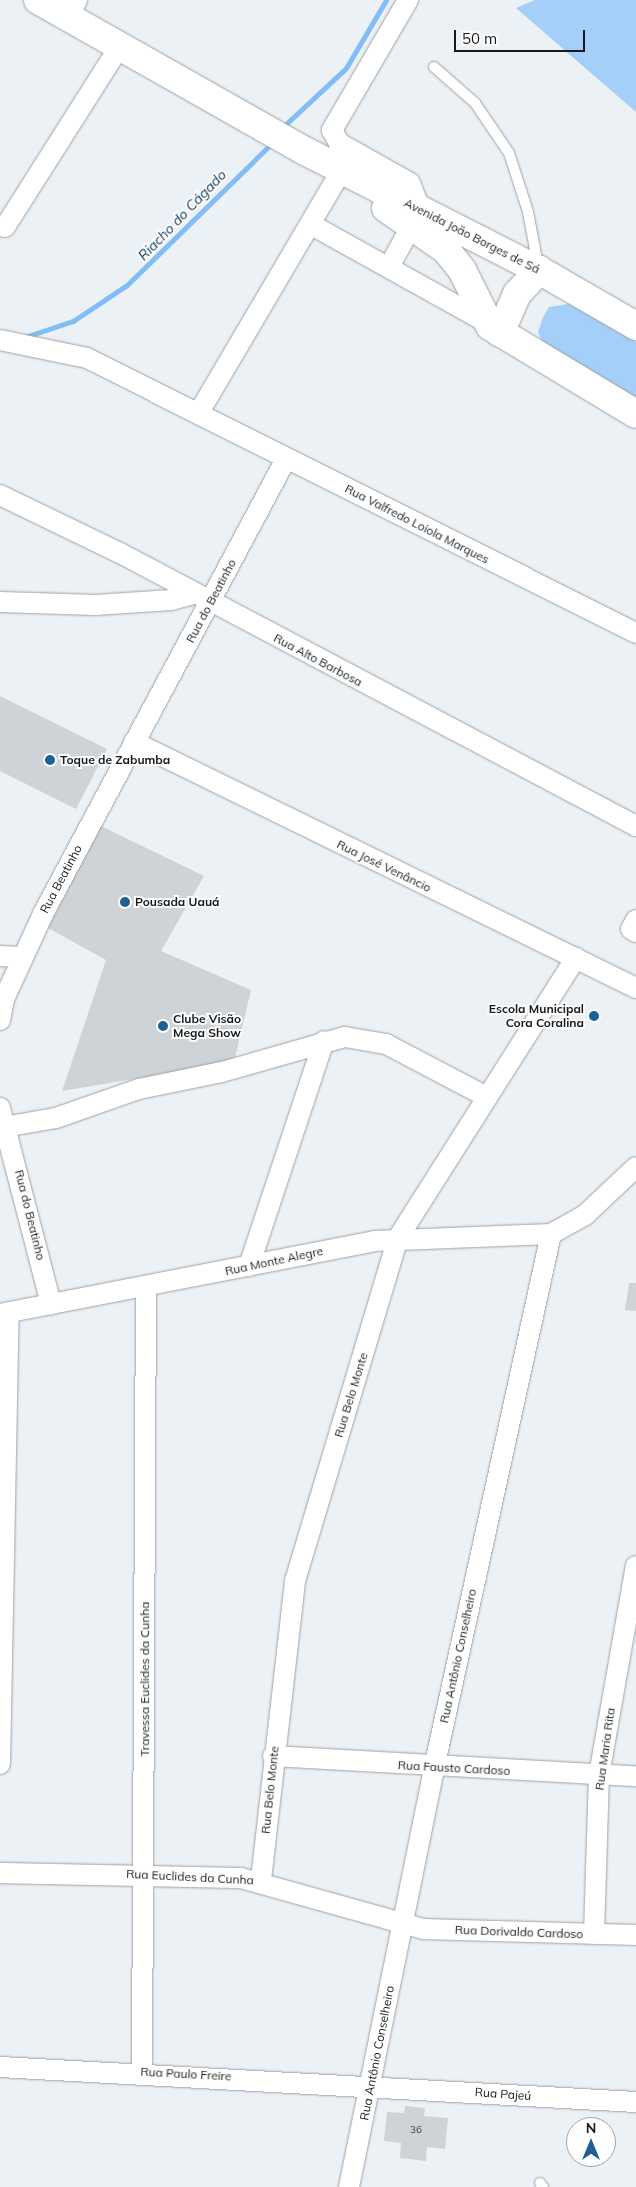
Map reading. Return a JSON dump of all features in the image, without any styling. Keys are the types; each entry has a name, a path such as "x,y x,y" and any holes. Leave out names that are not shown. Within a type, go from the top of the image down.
{"main road":[{"name":"Avenida João Borges de Sá","path":"38,0 72,8 120,46 305,151 416,217 455,260 493,327"},
{"name":"Avenida João Borges de Sá","path":"305,151 338,176 416,217 539,270 636,326"},
{"path":"539,270 516,294 493,327 636,414"}],"street":[{"path":"408,0 332,130 339,143 410,183 416,217"},
{"path":"5,227 120,46"},
{"path":"198,414 338,176"},
{"name":"Avenida João Borges de Sá","path":"389,267 416,217"},
{"path":"310,224 493,327"},
{"name":"Rua Valfredo Loiola Marques","path":"0,340 87,358 636,633"},
{"name":"Rua do Beatinho","path":"134,742 202,599 286,459"},
{"name":"Rua Alto Barbosa","path":"0,495 636,826"},
{"path":"0,602 144,603 202,599"},
{"name":"Rua Beatinho","path":"0,1020 2,999 21,957 134,742"},
{"name":"Rua José Venâncio","path":"134,742 636,988"},
{"path":"636,920 631,929 636,932"},
{"path":"0,956 21,957"},
{"name":"Rua Belo Monte","path":"261,1880 273,1756 297,1572 398,1238 576,958"},
{"path":"2,1118 71,1114 139,1089 258,1063 324,1041 366,1039 394,1048 487,1097"},
{"path":"249,1266 324,1041"},
{"name":"Rua do Beatinho","path":"2,1118 25,1190 51,1304"},
{"path":"552,1234 584,1216 636,1167"},
{"name":"Rua Monte Alegre","path":"4,1313 146,1288 249,1266 398,1238 552,1234"},
{"name":"Rua Antônio Conselheiro","path":"349,2187 434,1768 552,1234"},
{"name":"Travessa Euclides da Cunha","path":"142,2072 146,1874 146,1288"},
{"path":"0,1764 4,1313"},
{"name":"Rua Maria Rita","path":"594,1934 599,1775 631,1614 636,1566"},
{"name":"Rua Fausto Cardoso","path":"273,1756 434,1768 636,1776"},
{"name":"Rua Euclides da Cunha","path":"0,1873 146,1874 261,1880 402,1925"},
{"name":"Rua Dorivaldo Cardoso","path":"402,1925 636,1935"},
{"name":"Rua Paulo Freire","path":"0,2067 142,2072 371,2085"},
{"name":"Rua Pajeú","path":"371,2085 636,2102"}],"lane":[{"path":"434,67 475,102 509,153 528,212 539,270"}],"shaded area":[{"path":"535,0 636,0 636,112 516,8"},
{"path":"569,304 636,342 636,397 544,346 538,332 543,317 549,307"}],"building":[{"name":"Toque de Zabumba","path":"0,696 107,749 76,809 0,771"},
{"name":"Clube Visão Mega Show","path":"101,826 204,876 161,951 251,990 234,1062 62,1091 106,960 48,928"},
{"path":"629,1283 636,1283 636,1311 625,1310"},
{"path":"405,2106 425,2108 424,2116 448,2118 445,2149 427,2147 426,2161 400,2158 401,2143 384,2141 387,2112 404,2113"}],"waterway":[{"name":"Riacho do Cágado","path":"286,124 346,68 386,0"},
{"name":"Riacho do Cágado","path":"22,338 73,321 127,285 269,146"}],"place":[{"name":"Toque de Zabumba","path":"50,760"},
{"name":"Pousada Uauá","path":"125,902"},
{"name":"Escola Municipal Cora Coralina","path":"594,1016"},
{"name":"Clube Visão Mega Show","path":"163,1026"}]}
